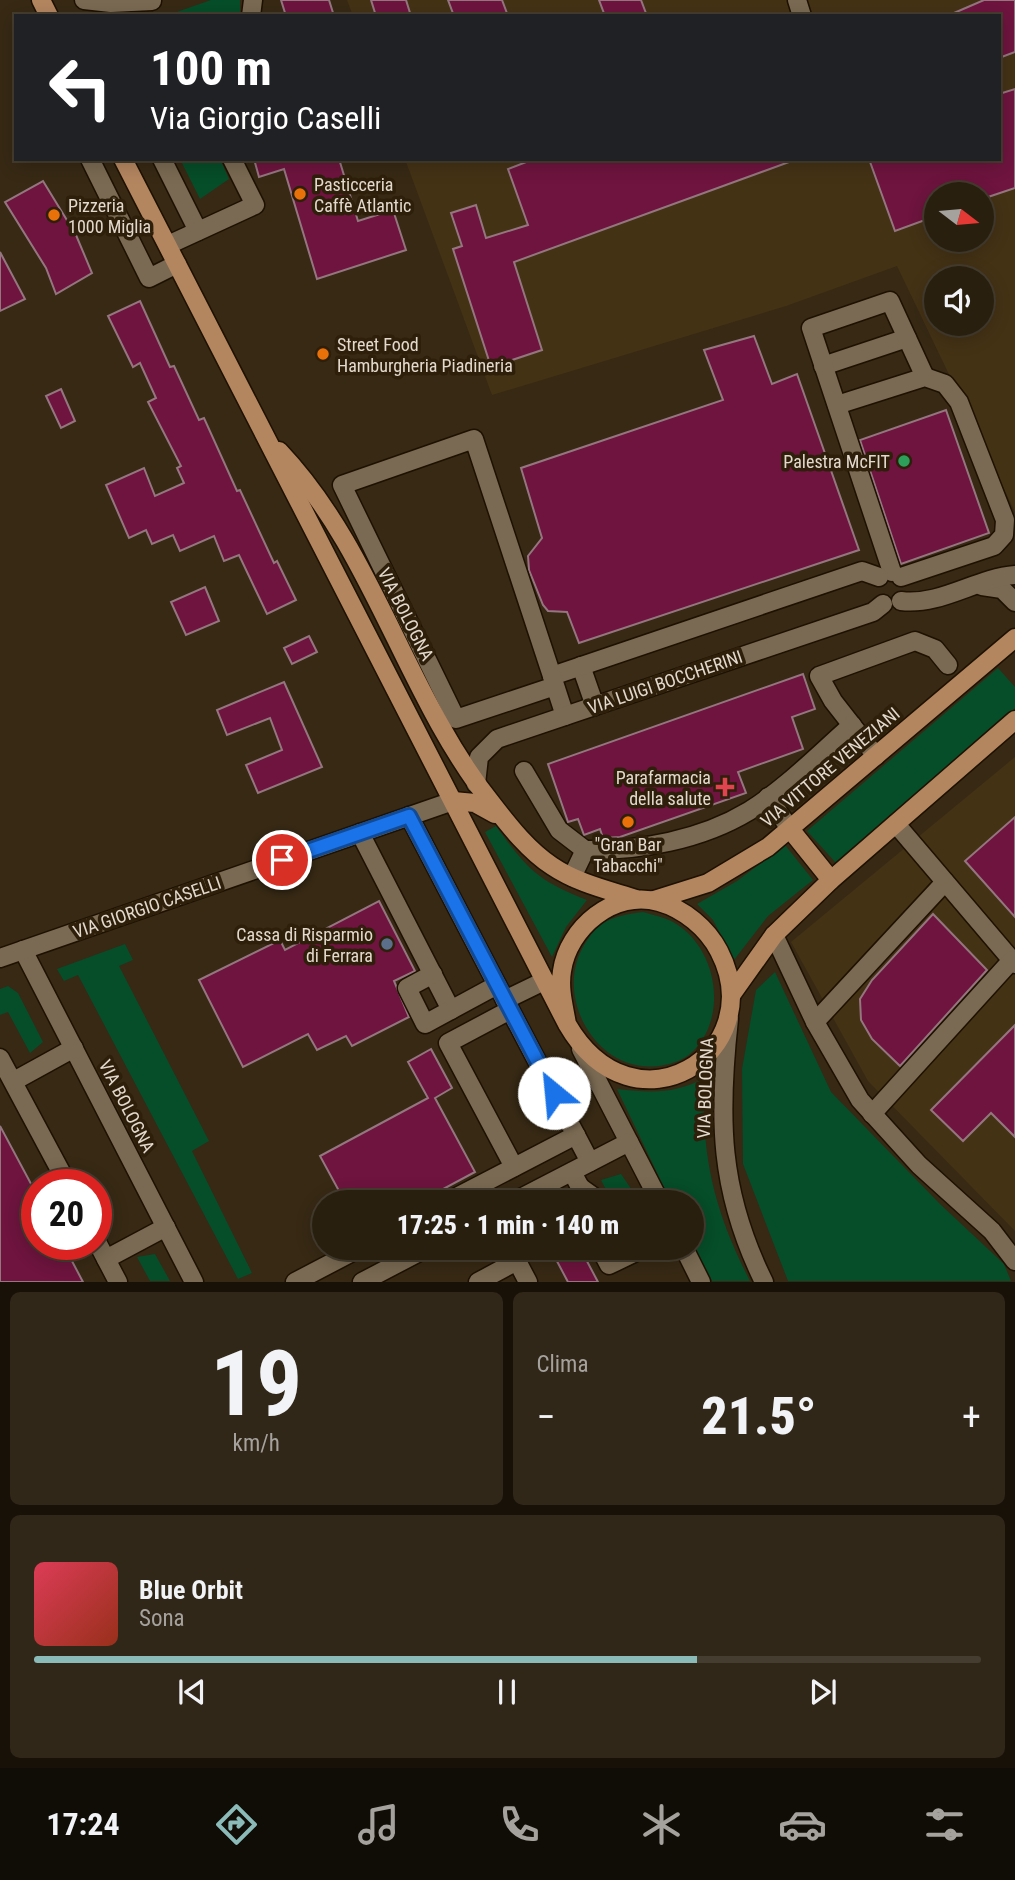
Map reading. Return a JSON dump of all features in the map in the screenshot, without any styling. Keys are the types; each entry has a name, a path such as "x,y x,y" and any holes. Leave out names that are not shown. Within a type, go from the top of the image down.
{"main road":[{"name":"VIA BOLOGNA","path":"124,161 544,981 581,1049 604,1067 628,1077 666,1079 700,1062 715,1043 729,1014 732,994 727,967 715,943 700,925 680,911 572,877 533,850 503,818 476,784 440,725 333,519 296,468 265,435"},
{"name":"VIA VITTORE VENEZIANI","path":"647,900 708,883 768,847 876,756 1011,649"},
{"path":"732,994 774,935 831,880 1015,720"},
{"name":"VIA BOLOGNA","path":"453,801 475,803 503,818"},
{"path":"790,829 831,880"},
{"name":"VIA BOLOGNA","path":"567,1024 561,980 571,944 581,929 597,915 613,906 647,900"}],"street":[{"path":"84,0 111,3 154,1"},
{"path":"133,14 154,1"},
{"path":"91,161 149,278 177,264"},
{"path":"163,161 198,231"},
{"path":"167,245 255,205 233,161"},
{"path":"901,601 906,589 891,575 811,328 890,301 925,377"},
{"path":"823,366 908,338"},
{"path":"565,716 553,681 474,439 342,485 456,719 553,681 581,666 862,571 891,575 994,546 1006,529 959,402 945,384 925,377 837,405"},
{"path":"883,604 874,592 891,575"},
{"name":"VIA LUIGI BOCCHERINI","path":"476,784 479,757 489,744 873,611 883,604 924,601 1015,576"},
{"name":"VIA LUIGI BOCCHERINI","path":"971,586 996,586 1015,602"},
{"path":"876,756 833,701 819,676 915,641 935,649 948,665"},
{"path":"581,666 595,706"},
{"path":"524,771 559,830 585,850 639,848 696,834 748,811 852,725"},
{"path":"768,797 790,829"},
{"name":"VIA GIORGIO CASELLI","path":"0,958 453,801"},
{"path":"409,816 590,1162"},
{"path":"872,1114 1013,962 896,824"},
{"path":"360,833 452,1010"},
{"path":"572,877 585,850"},
{"path":"815,1022 945,882"},
{"path":"774,935 844,1076 872,1114 919,1165 992,1231 1015,1261"},
{"name":"VIA BOLOGNA","path":"23,950 194,1282"},
{"path":"433,974 407,988 425,1024 452,1010 504,998 544,981"},
{"path":"504,998 448,1043 514,1167"},
{"name":"VIA BOLOGNA","path":"729,1014 722,1133 730,1193 746,1245 764,1282"},
{"path":"14,1081 74,1048"},
{"name":"VIA BOLOGNA","path":"581,1049 654,1190"},
{"path":"0,1058 60,1169"},
{"path":"470,1190 576,1135"},
{"path":"578,1187 590,1162 629,1142"},
{"path":"112,1256 166,1227"},
{"path":"107,1260 118,1282"},
{"path":"295,1282 337,1260"},
{"path":"362,1282 403,1260"},
{"path":"478,1282 506,1260"},
{"path":"516,1260 528,1282"},
{"path":"690,1260 701,1282"}],"shaded area":[{"path":"347,0 1015,0 1015,512 931,336 994,336 994,266 924,266 924,322 897,266 786,306 492,395 406,161 1001,161 1001,14 352,14"},
{"path":"1015,757 1015,1231 868,1081 791,942"}],"green space":[{"path":"211,0 240,0 240,14 174,13"},
{"path":"181,161 221,161 229,179 200,199"},
{"path":"998,668 1015,687 1015,708 836,863 807,831"},
{"path":"496,826 516,853 535,872 556,886 587,900 566,927 552,957 485,832"},
{"path":"785,845 813,880 768,916 734,960 713,920 697,904 737,881"},
{"path":"643,912 670,920 688,933 708,963 713,981 712,1016 706,1033 688,1055 659,1066 637,1065 617,1058 601,1046 578,1011 574,990 575,969 582,949 593,932 612,919"},
{"path":"125,944 133,960 119,966 209,1141 192,1151 252,1273 238,1279 78,975 64,981 57,969"},
{"path":"775,972 831,1092 940,1204 1004,1264 1011,1281 788,1281 743,1164 742,1069 756,990"},
{"path":"8,986 18,993 43,1042 30,1053 8,1012 0,1015 0,989"},
{"path":"705,1078 705,1133 712,1183 727,1231 750,1281 712,1281 701,1260 704,1260 704,1190 665,1190 617,1089 662,1091 683,1087"},
{"path":"621,1174 632,1190 606,1190 601,1180"},
{"path":"155,1254 170,1281 150,1281 137,1257"}],"building":[{"path":"281,0 329,0 333,14 285,14"},
{"path":"371,0 406,0 410,14 375,14"},
{"path":"448,0 502,0 507,14 453,14"},
{"path":"599,0 641,0 646,14 604,14"},
{"path":"984,0 1015,0 1015,52 1001,57 1001,14 952,14"},
{"path":"1015,89 1015,188 994,195 994,182 924,182 924,220 895,231 870,161 1001,161 1001,93"},
{"path":"255,161 340,161 358,221 393,210 406,250 317,279 284,169 259,177"},
{"path":"529,161 792,161 514,262 542,350 491,367 453,249 462,246 451,213 476,205 486,238 528,225 508,169"},
{"path":"43,181 76,235 92,273 56,294 46,268 5,202"},
{"path":"0,252 25,299 0,311"},
{"path":"140,301 170,367 174,366 199,420 204,418 237,491 240,490 274,563 277,561 296,600 267,614 239,555 224,561 214,536 180,551 173,535 152,544 146,530 129,538 106,485 144,468 155,496 184,483 177,468 181,466 148,402 156,398 140,363 133,367 108,316"},
{"path":"754,336 772,384 797,374 859,550 579,643 567,612 548,611 543,605 529,570 528,556 542,538 521,468 723,400 704,350"},
{"path":"61,389 75,421 61,428 46,396"},
{"path":"946,410 989,533 901,564 860,440"},
{"path":"205,587 219,621 186,635 171,602"},
{"path":"309,636 317,652 292,664 284,648"},
{"path":"803,674 815,709 792,717 803,749 738,772 746,793 620,837 603,838 600,829 584,835 578,819 568,822 548,764"},
{"path":"284,682 322,767 258,793 246,765 282,750 270,718 227,735 217,710"},
{"path":"1015,817 1015,917 965,861"},
{"path":"379,901 415,971 394,981 409,1017 352,1046 346,1036 317,1050 308,1034 243,1067 199,980 280,940 285,950"},
{"path":"933,914 987,970 900,1066 872,1039 861,1020 860,999 872,980"},
{"path":"1015,1025 1015,1137 991,1113 963,1141 931,1110"},
{"path":"431,1049 452,1088 435,1098 475,1172 441,1190 338,1190 320,1156 428,1098 408,1062"},
{"path":"0,1126 23,1169 21,1260 71,1260 83,1282 0,1282"},
{"path":"556,1260 586,1260 598,1282 568,1282"}],"place":[{"name":"Pasticceria Caffè Atlantic","path":"300,194"},
{"name":"Pizzeria 1000 Miglia","path":"54,215"},
{"name":"Street Food Hamburgheria Piadineria","path":"323,354"},
{"name":"Palestra McFIT","path":"904,461"},
{"name":"Parafarmacia della salute","path":"725,787"},
{"name":"\"Gran Bar Tabacchi\"","path":"628,822"},
{"name":"Cassa di Risparmio di Ferrara","path":"387,944"}],"route":[{"path":"282,860 409,816 554,1093"}]}
